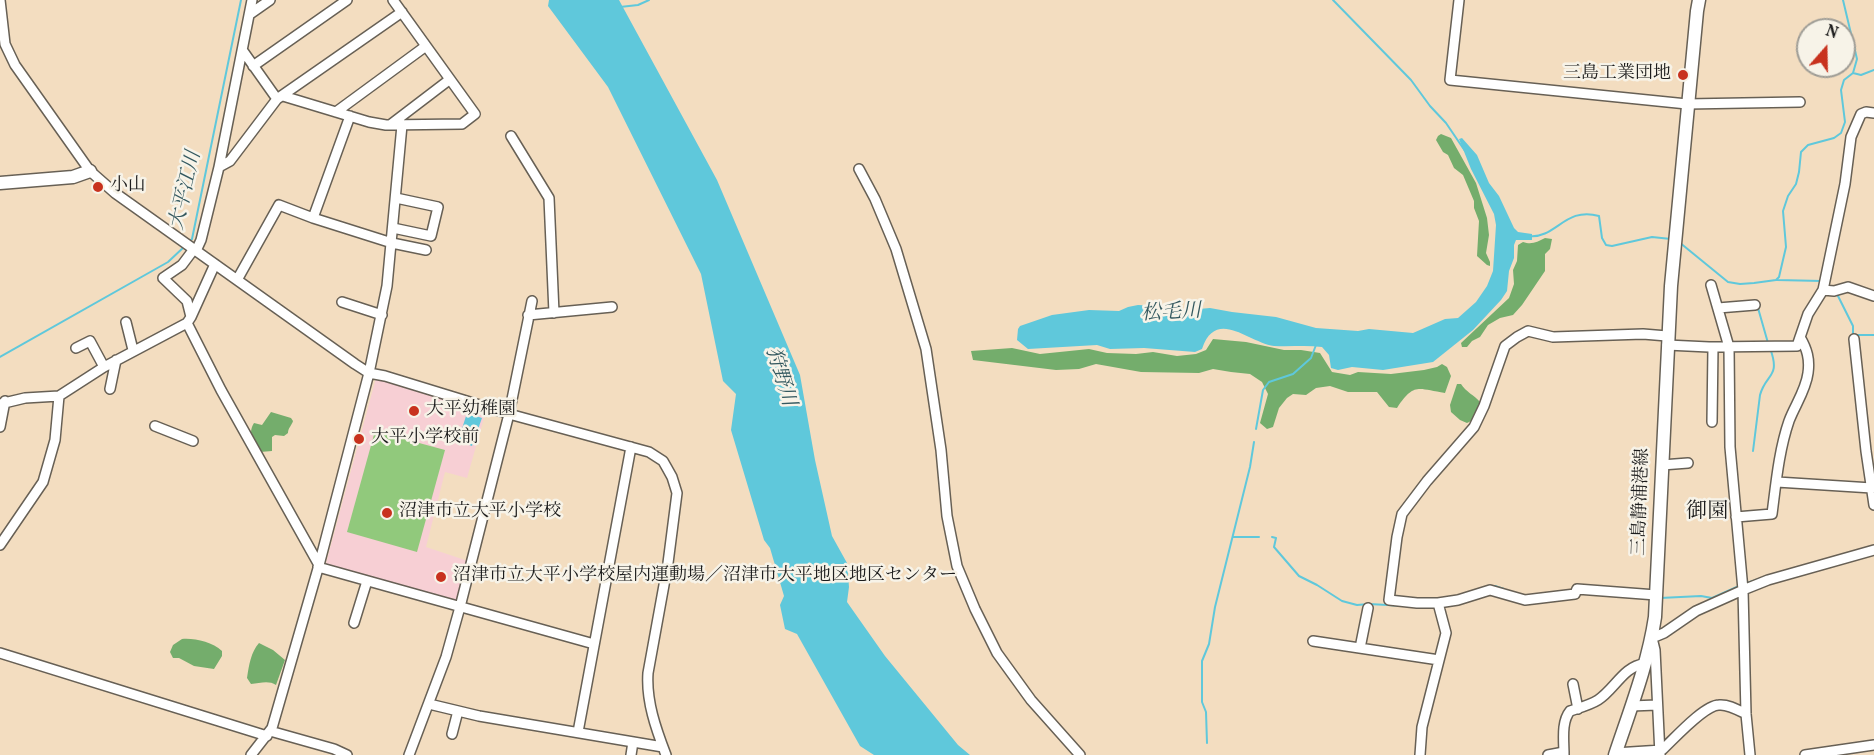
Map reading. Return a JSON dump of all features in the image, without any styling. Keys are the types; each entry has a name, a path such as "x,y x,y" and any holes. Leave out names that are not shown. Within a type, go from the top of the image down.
{"main road":[{"name":"三島静浦港線","path":"1615,754 1652,638 1656,595 1667,341 1699,0"},
{"path":"0,183 73,177 90,171"}],"street":[{"path":"0,0 5,44 15,65 90,171 116,193 369,373 649,452 663,461 672,477 676,493 668,562 648,673 648,691 651,712 664,751"},
{"path":"252,0 219,167 201,240 191,247 182,265 163,278 188,302 189,320 221,390 318,566 594,644"},
{"path":"250,14 270,0"},
{"path":"253,66 347,0"},
{"path":"243,51 280,97 369,122 390,125 462,124 475,114 393,0"},
{"path":"1459,0 1450,80 1688,104 1800,102"},
{"path":"219,167 230,161 280,97 402,12"},
{"path":"336,112 426,46"},
{"path":"390,125 449,80"},
{"path":"1656,595 1577,589 1575,594 1525,600 1490,590 1458,600 1438,603 1389,600 1402,514 1474,427 1484,406 1505,346 1516,337 1528,331 1553,338 1643,334 1667,341 1713,347 1797,346 1808,314 1823,290 1845,184 1851,137 1861,114 1874,113"},
{"path":"313,218 350,116"},
{"path":"251,755 268,734 318,566 369,373 382,315 392,243 402,125"},
{"path":"511,136 549,198 554,313"},
{"path":"859,169 875,199 896,249 926,349 941,450 947,516 957,566 997,653 1031,700 1080,755"},
{"path":"393,228 431,236 438,207 396,198"},
{"path":"237,280 279,205 392,243 426,250"},
{"path":"0,427 3,402 59,396 133,350 189,320 215,264"},
{"path":"1711,285 1729,347 1730,447 1743,590 1746,714 1750,755"},
{"path":"1823,290 1834,291 1848,287 1874,296"},
{"path":"409,755 446,657 460,608 509,414 532,301"},
{"path":"342,302 382,315"},
{"path":"1718,308 1755,305"},
{"path":"528,315 612,307"},
{"path":"126,322 133,350"},
{"path":"1736,517 1770,515 1789,422 1807,381 1807,351 1800,337"},
{"path":"1854,339 1874,505"},
{"path":"76,348 90,340 104,367"},
{"path":"1712,422 1713,347"},
{"path":"110,389 116,360"},
{"path":"0,545 43,482 55,440 59,396"},
{"path":"155,426 193,441"},
{"path":"578,732 631,447"},
{"path":"1662,465 1688,463"},
{"path":"1777,482 1872,488"},
{"path":"1660,753 1655,650 1652,638 1664,633 1696,611 1768,580 1874,550"},
{"path":"354,623 366,581"},
{"path":"1420,755 1422,727 1446,633 1438,603"},
{"path":"1360,648 1368,608"},
{"path":"1313,641 1439,660"},
{"path":"0,653 268,734 334,749 347,755"},
{"path":"1548,755 1564,754 1566,720 1570,711 1599,700 1631,669 1644,664"},
{"path":"1573,684 1578,709"},
{"path":"429,704 479,716 633,742 664,751"},
{"path":"1631,706 1657,705"},
{"path":"1615,754 1660,753 1676,735 1714,705 1724,705 1746,714"},
{"path":"452,734 458,711"},
{"path":"631,755 633,742"},
{"path":"1805,755 1874,745"}],"shaded area":[{"name":"沼津市立大平小学校","path":"376,378 486,411 467,478 445,472 426,547 468,561 457,604 325,567"}],"green space":[{"path":"1441,134 1451,138 1476,183 1487,218 1489,235 1486,253 1490,266 1477,256 1479,221 1474,201 1463,175 1454,168 1448,155 1443,152 1436,140"},
{"path":"1545,238 1552,239 1550,249 1545,254 1545,271 1522,305 1513,315 1500,318 1488,325 1480,337 1467,347 1462,347 1461,343 1509,298 1514,284 1513,270 1517,261 1518,245 1523,242 1534,243"},
{"path":"1213,339 1320,353 1332,372 1350,375 1358,372 1391,374 1424,370 1442,364 1447,367 1451,376 1445,393 1417,389 1408,394 1397,408 1389,407 1377,392 1348,392 1330,386 1316,388 1306,395 1293,394 1279,408 1273,427 1267,429 1260,423 1268,394 1262,382 1250,374 1213,369 1199,373 1141,372 1096,364 1079,369 1056,370 973,360 971,351 1012,348 1040,354 1089,349 1107,353 1153,352 1177,356 1196,354 1206,350"},
{"path":"1457,384 1461,384 1480,402 1473,420 1467,423 1451,412 1450,405"},
{"path":"271,412 291,418 293,421 288,433 284,436 272,437 272,451 260,452 252,438 252,427 254,423 262,425"},
{"path":"375,431 445,450 417,552 347,532"},
{"path":"182,639 203,641 222,651 222,656 214,669 194,666 179,658 173,658 170,652 173,645"},
{"path":"259,643 273,650 285,660 276,685 267,682 251,684 247,678 252,655"}],"water":[{"name":"狩野川","path":"549,0 619,0 717,180 800,375 815,460 832,536 847,563 849,587 847,602 885,656 958,745 970,755 874,755 860,746 797,634 785,629 780,605 784,596 770,548 764,540 731,430 736,394 723,381 701,274 608,87 548,6"},
{"name":"松毛川","path":"1462,138 1477,155 1489,183 1499,196 1514,228 1518,232 1532,234 1532,240 1516,240 1507,291 1501,300 1473,330 1433,362 1383,370 1352,367 1338,370 1331,368 1329,355 1322,347 1274,346 1224,329 1216,330 1208,337 1202,349 1195,352 1144,348 1110,349 1097,345 1028,349 1017,340 1020,326 1052,315 1089,310 1119,311 1138,305 1157,306 1176,311 1210,308 1276,317 1316,328 1358,331 1369,329 1413,333 1445,319 1458,318 1476,302 1487,286 1493,271 1496,225 1494,214 1471,169 1459,139"},
{"path":"467,413 482,418 472,446 458,441"}],"waterway":[{"name":"大平江川","path":"189,242 192,239 241,0"},
{"path":"620,7 638,5 649,0"},
{"path":"1333,0 1411,80 1446,123 1465,151"},
{"path":"1679,242 1728,282 1754,283 1776,280 1779,277 1786,247 1783,211 1788,196 1796,184 1801,152 1808,145 1834,138 1841,133 1845,122 1841,90 1844,80 1853,73 1857,59 1843,0"},
{"path":"1856,74 1861,75 1874,70"},
{"path":"1529,236 1547,233 1569,219 1587,214 1599,216 1602,238 1606,245 1612,246 1652,237 1671,239"},
{"name":"大平江川","path":"0,357 168,262 185,246"},
{"path":"1777,280 1822,281"},
{"path":"1837,294 1853,326 1853,335 1874,335"},
{"path":"1756,301 1768,343"},
{"path":"1256,429 1263,390 1269,382 1293,374 1311,358 1316,345"},
{"path":"1753,451 1760,395 1774,365 1770,348"},
{"path":"1207,743 1206,712 1202,702 1202,661 1209,644 1215,607 1250,467 1254,442"},
{"path":"1233,537 1259,537"},
{"path":"1272,537 1276,538 1274,547 1299,576 1342,601 1357,605 1406,606"},
{"path":"1744,584 1762,578"},
{"path":"1486,587 1495,586 1504,589"},
{"path":"1660,598 1701,596 1712,598 1739,586"}],"place":[{"name":"三島工業団地","path":"1683,75"},
{"name":"小山","path":"98,187"},
{"name":"大平幼稚園","path":"414,411"},
{"name":"大平小学校前","path":"359,439"},
{"name":"沼津市立大平小学校","path":"387,513"},
{"name":"沼津市立大平小学校屋内運動場／沼津市大平地区地区センター","path":"441,577"}],"district":[{"name":"御園","path":"1707,513"}]}
